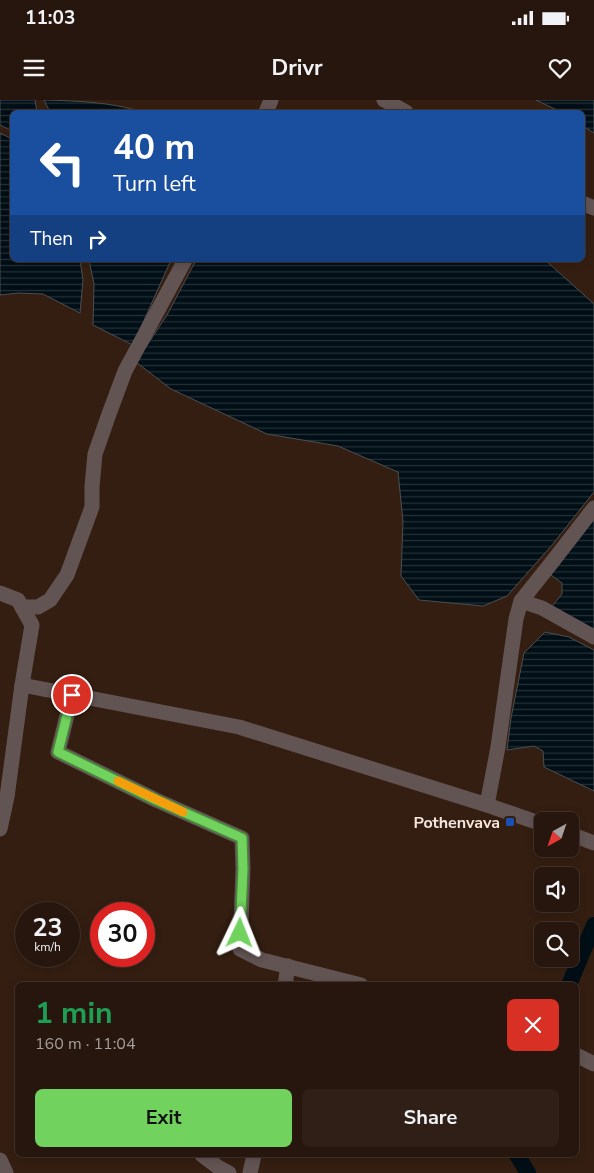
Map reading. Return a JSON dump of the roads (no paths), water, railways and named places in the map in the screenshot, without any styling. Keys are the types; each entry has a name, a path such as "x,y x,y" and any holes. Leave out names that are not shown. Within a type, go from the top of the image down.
{"street":[{"path":"384,100 402,110"},
{"path":"22,607 38,607 50,600 67,575 92,507 92,487 96,454 125,371 184,262"},
{"path":"487,805 498,747 516,618 521,601 594,508"},
{"path":"0,593 18,600 32,625 7,796 0,828"},
{"path":"521,601 542,608 594,637"},
{"path":"22,685 239,727 534,821"},
{"path":"72,695 58,752 156,800 242,838 243,869 240,949 262,960 349,982"},
{"path":"579,837 594,843"},
{"path":"285,982 288,966"},
{"path":"579,1056 594,1064"},
{"path":"205,1157 229,1173"},
{"path":"250,1173 254,1157"},
{"path":"0,1161 6,1173"}],"waterway":[{"path":"570,982 594,925"},
{"path":"518,1157 528,1173"}],"place":[{"name":"Pothenvava","path":"510,822"}]}
